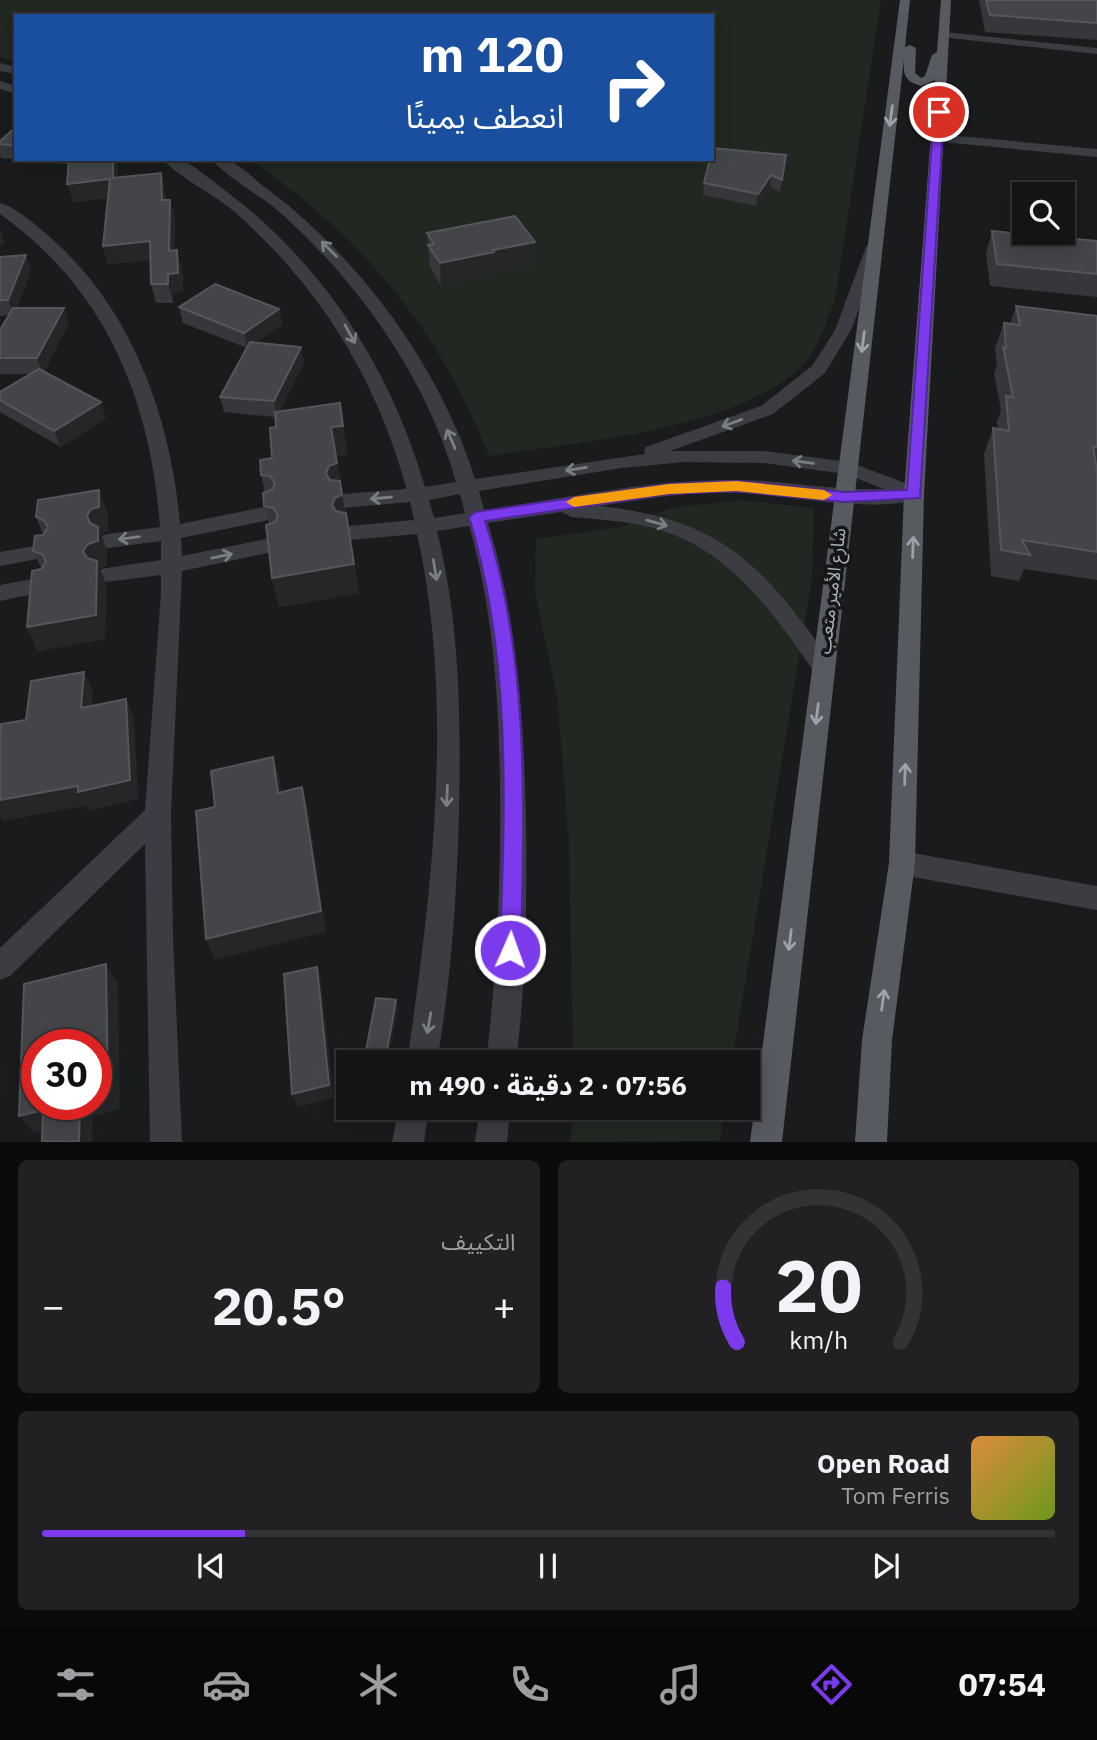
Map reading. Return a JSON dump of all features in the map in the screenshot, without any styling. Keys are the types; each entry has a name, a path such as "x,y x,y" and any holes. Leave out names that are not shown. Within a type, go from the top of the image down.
{"main road":[{"path":"906,0 909,73 913,79 920,82 930,78 945,35"},
{"name":"شارع الأمير متعب","path":"766,1142 906,0"},
{"path":"871,1142 877,1040 902,863 915,494 946,0"}],"street":[{"path":"945,35 1097,51"},
{"path":"937,138 1097,153"},
{"path":"172,161 222,194 259,225 297,264 345,326 387,404 410,466 433,555 443,618 449,720 445,848 434,997 424,1050"},
{"path":"221,161 293,214 334,253 386,315 432,394 467,487 486,547 500,616 511,716 513,847 509,1002 503,1050"},
{"path":"0,206 55,251 82,280 109,318 141,379 162,453 170,533 172,593 158,814 166,1142"},
{"path":"343,501 417,495 622,462 680,449 767,410 819,369 843,330 875,246"},
{"path":"680,449 849,468 915,494"},
{"path":"349,533 425,526 669,489 736,486 844,497 915,494"},
{"path":"541,507 637,517 686,531 728,556 778,602 823,667"},
{"path":"108,541 170,533 269,513"},
{"path":"107,575 171,566 272,545"},
{"path":"0,559 46,551"},
{"path":"0,593 43,585"},
{"path":"0,967 158,814"},
{"path":"902,863 1097,898"},
{"path":"877,1040 884,1142"},
{"path":"408,1142 412,1120"},
{"path":"491,1142 494,1120"}],"shaded area":[{"path":"0,0 881,0 835,300 817,344 801,367 772,389 736,406 696,420 609,439 489,456 470,411 447,368 392,288 360,251 325,218 250,161 714,161 714,14 14,14 14,60 0,57"},
{"path":"740,500 814,508 812,578 734,1050 573,1050 569,845 558,701 535,592 536,539 621,527 672,508"},
{"path":"572,1120 723,1120 720,1141 571,1142"}],"building":[{"path":"986,0 1097,0 1097,23 990,15"},
{"path":"14,129 14,146 0,144"},
{"path":"714,148 786,155 782,180 771,175 758,194 704,183 710,161 714,161"},
{"path":"69,161 113,161 113,178 161,173 162,200 170,200 169,251 177,250 178,273 168,274 168,284 151,284 150,241 103,246 110,179 67,184"},
{"path":"515,216 535,242 440,263 428,245 434,244 427,233"},
{"path":"992,231 1012,233 1012,245 1075,245 1075,239 1097,241 1097,274 997,264"},
{"path":"26,255 8,300 0,300 0,257"},
{"path":"215,284 279,309 244,333 179,307"},
{"path":"1016,306 1097,316 1097,447 1093,447 1097,470 1097,552 1022,540 1030,555 1001,550 993,428 1009,431 1006,396 1013,397 1003,347 1006,348 1004,323 1020,325"},
{"path":"13,308 64,308 37,358 0,358 0,330"},
{"path":"250,342 301,347 274,401 220,397"},
{"path":"39,369 101,402 54,431 0,400 0,392"},
{"path":"340,403 343,426 331,427 337,463 329,466 326,473 330,480 340,481 342,495 335,498 332,505 336,511 346,513 354,564 272,578 266,525 275,522 278,515 273,508 264,506 263,493 272,490 275,483 270,476 261,475 260,460 272,458 270,428 276,427 275,412"},
{"path":"99,490 99,507 91,509 87,516 90,523 98,527 98,541 88,544 83,551 87,558 97,561 96,615 27,627 32,571 41,569 46,562 43,555 33,551 35,536 43,535 48,528 45,521 36,517 38,500"},
{"path":"84,672 81,708 126,699 130,780 78,792 78,786 0,800 1,724 26,720 31,681"},
{"path":"273,757 278,793 302,787 321,911 206,939 196,811 215,807 211,771"},
{"path":"106,964 107,1029 22,1029 24,984"},
{"path":"317,967 329,1085 292,1094 284,974"},
{"path":"376,998 396,1000 387,1050 366,1050"},
{"path":"21,1063 21,1116 19,1116"},
{"path":"43,1120 80,1120 79,1142 42,1142"}],"slow traffic":[{"path":"574,502 669,489 736,486 824,495"}],"route":[{"path":"510,950 513,847 511,716 500,616 486,547 476,517 669,489 736,486 844,497 915,494 939,112"}]}
